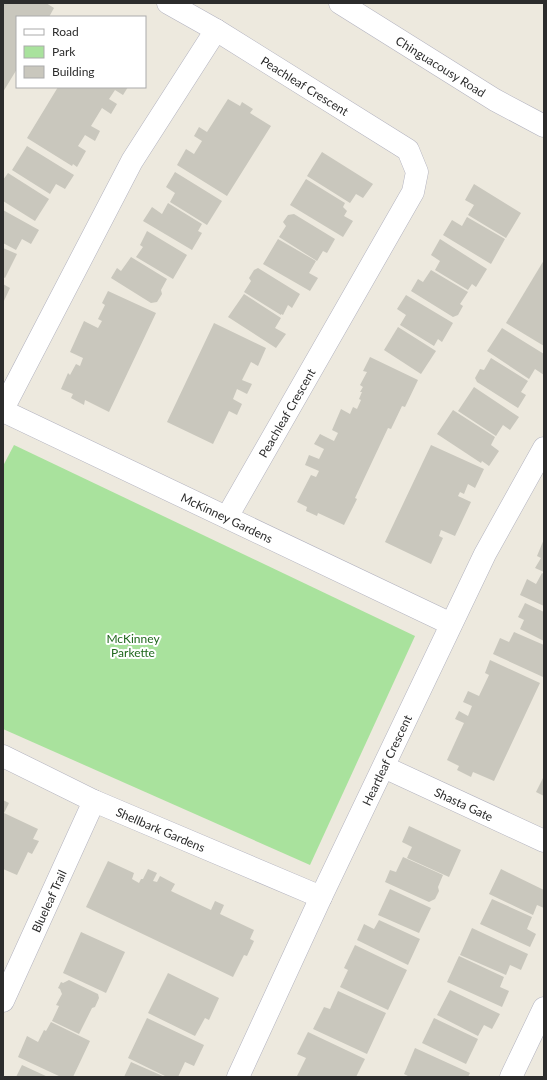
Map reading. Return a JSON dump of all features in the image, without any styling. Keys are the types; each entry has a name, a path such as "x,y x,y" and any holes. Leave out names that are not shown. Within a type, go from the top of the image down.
{"street":[{"name":"Peachleaf Crescent","path":"168,3 216,30 408,150 417,172 413,192 227,517"},
{"name":"Chinguacousy Road","path":"340,3 495,100 544,126"},
{"path":"3,410 132,161 216,30"},
{"name":"McKinney Gardens","path":"3,410 451,624"},
{"name":"Heartleaf Crescent","path":"238,1077 321,897 485,554 544,448"},
{"name":"Shellbark Gardens","path":"3,756 94,801 321,897"},
{"name":"Shasta Gate","path":"384,767 544,841"},
{"name":"Blueleaf Trail","path":"3,1001 94,801"},
{"path":"511,1077 544,1008"}],"green space":[{"name":"McKinney Parkette","path":"14,445 415,636 310,865 3,729 3,466"}],"building":[{"path":"3,3 46,3 54,8 50,16 16,16 16,71 3,92"},
{"path":"57,88 127,88 123,95 115,90 109,99 117,104 111,114 102,108 91,126 100,131 95,141 85,135 78,146 86,151 77,167 73,164 72,166 27,138"},
{"path":"228,99 240,106 242,102 253,109 250,113 271,126 227,196 177,165 186,149 194,154 202,141 194,136 199,127 207,132"},
{"path":"27,146 74,175 65,189 56,184 50,194 12,170"},
{"path":"322,152 373,184 363,198 356,194 350,203 307,176"},
{"path":"175,172 222,201 207,225 170,202 175,193 166,187"},
{"path":"8,173 49,199 35,221 3,201 3,180"},
{"path":"306,179 345,203 343,207 347,211 344,216 353,221 343,237 290,205"},
{"path":"474,184 521,213 506,238 468,215 474,205 465,200"},
{"path":"168,203 202,224 198,231 202,233 192,250 143,221 152,207 162,214"},
{"path":"3,210 39,230 31,244 22,239 16,250 3,243"},
{"path":"294,214 335,239 327,253 323,251 317,261 279,237 286,226 283,222 288,215"},
{"path":"467,217 505,239 491,264 443,235 452,220 462,226"},
{"path":"147,231 187,255 173,279 136,257 143,247 140,245"},
{"path":"278,239 316,261 309,273 318,278 310,291 263,264"},
{"path":"440,239 487,269 476,287 472,284 468,290 435,270 440,261 431,255"},
{"path":"3,248 17,254 5,278 3,277"},
{"path":"131,257 167,279 161,290 162,294 157,302 151,303 111,278 117,268 121,271"},
{"path":"544,260 544,346 506,323"},
{"path":"258,268 300,294 292,308 288,305 283,315 244,292 251,281 249,278 254,270"},
{"path":"431,270 468,292 460,304 463,306 458,315 453,317 411,291 418,279 423,282"},
{"path":"3,284 10,288 3,303"},
{"path":"108,291 156,313 109,412 85,400 84,405 71,398 73,394 61,389 68,373 70,375 76,364 80,366 83,358 70,352 84,321 98,328 102,321 98,319 105,305 102,303"},
{"path":"244,294 281,318 275,328 286,334 276,348 228,317"},
{"path":"406,295 453,323 442,342 438,339 434,346 400,325 406,315 397,309"},
{"path":"214,323 266,348 258,366 251,362 242,380 252,384 247,394 237,389 233,399 242,404 237,415 229,411 213,444 167,422"},
{"path":"398,327 436,351 421,374 384,350"},
{"path":"502,328 544,354 544,375 535,369 529,379 487,351"},
{"path":"370,357 418,380 405,407 402,406 391,429 388,428 344,525 318,513 317,516 306,511 307,507 297,502 311,475 316,477 319,471 305,465 309,455 319,459 324,449 314,444 320,434 334,441 338,433 332,430 341,409 350,414 353,407 357,409 361,400 359,399 362,392 360,392 363,387 360,385 367,372 363,371"},
{"path":"491,358 528,381 521,392 526,395 518,408 477,382 475,378 480,369 484,370"},
{"path":"474,387 519,417 510,430 503,425 496,436 458,411"},
{"path":"453,410 495,437 491,445 499,451 489,466 482,461 481,463 437,434"},
{"path":"431,445 484,469 475,488 468,484 464,494 460,492 458,496 471,502 455,536 441,530 439,536 443,538 431,564 385,542"},
{"path":"544,539 544,572 535,568 541,558 537,556"},
{"path":"542,573 544,574 544,606 520,595 527,579 536,584"},
{"path":"525,603 544,612 544,641 520,629 524,620 518,617"},
{"path":"514,632 544,645 543,677 493,654 500,638 509,642"},
{"path":"490,660 540,683 494,781 473,772 471,777 457,770 459,766 447,760 464,723 455,719 459,711 468,716 472,706 463,702 468,691 479,696 489,675 485,673"},
{"path":"544,776 544,796 536,792"},
{"path":"3,800 9,803 4,813 38,829 33,839 39,841 32,854 28,852 17,875 3,869"},
{"path":"409,826 461,850 449,877 407,858 412,847 402,842"},
{"path":"403,857 443,875 438,887 439,891 435,899 429,902 385,882 390,870 396,872"},
{"path":"108,861 134,873 132,879 139,883 141,879 143,879 148,869 157,873 153,881 157,882 160,876 175,884 171,891 211,910 215,901 224,905 220,914 254,930 250,939 254,941 247,956 244,955 233,977 86,907"},
{"path":"501,869 544,890 544,908 537,905 533,915 489,894"},
{"path":"390,889 431,908 419,933 378,915"},
{"path":"492,899 532,917 527,929 536,934 530,947 480,924"},
{"path":"379,920 420,939 408,965 357,940 364,924 374,929"},
{"path":"472,928 528,954 521,970 510,965 506,975 460,955"},
{"path":"81,932 125,952 106,993 63,973"},
{"path":"355,945 407,970 388,1010 340,987 348,970 344,968"},
{"path":"459,956 504,977 500,987 509,991 502,1007 447,982"},
{"path":"168,973 219,998 209,1020 205,1018 195,1036 148,1013"},
{"path":"69,980 98,994 99,998 95,1007 92,1008 79,1034 52,1021 59,1006 56,1005 62,994 58,988 61,982 63,983"},
{"path":"450,990 500,1014 492,1029 484,1025 478,1036 437,1015"},
{"path":"338,991 386,1013 367,1054 313,1029 324,1007 330,1009"},
{"path":"147,1018 204,1045 194,1066 185,1062 178,1077 167,1077 128,1058"},
{"path":"434,1018 478,1039 466,1064 422,1043"},
{"path":"51,1022 90,1041 73,1077 61,1077 18,1057 27,1036 38,1042 44,1030 46,1031"},
{"path":"308,1032 365,1059 356,1077 297,1076 306,1058 297,1054"},
{"path":"415,1048 470,1073 468,1077 410,1077 404,1074"},
{"path":"131,1062 165,1077 124,1077"},
{"path":"22,1065 48,1077 16,1077"}]}
